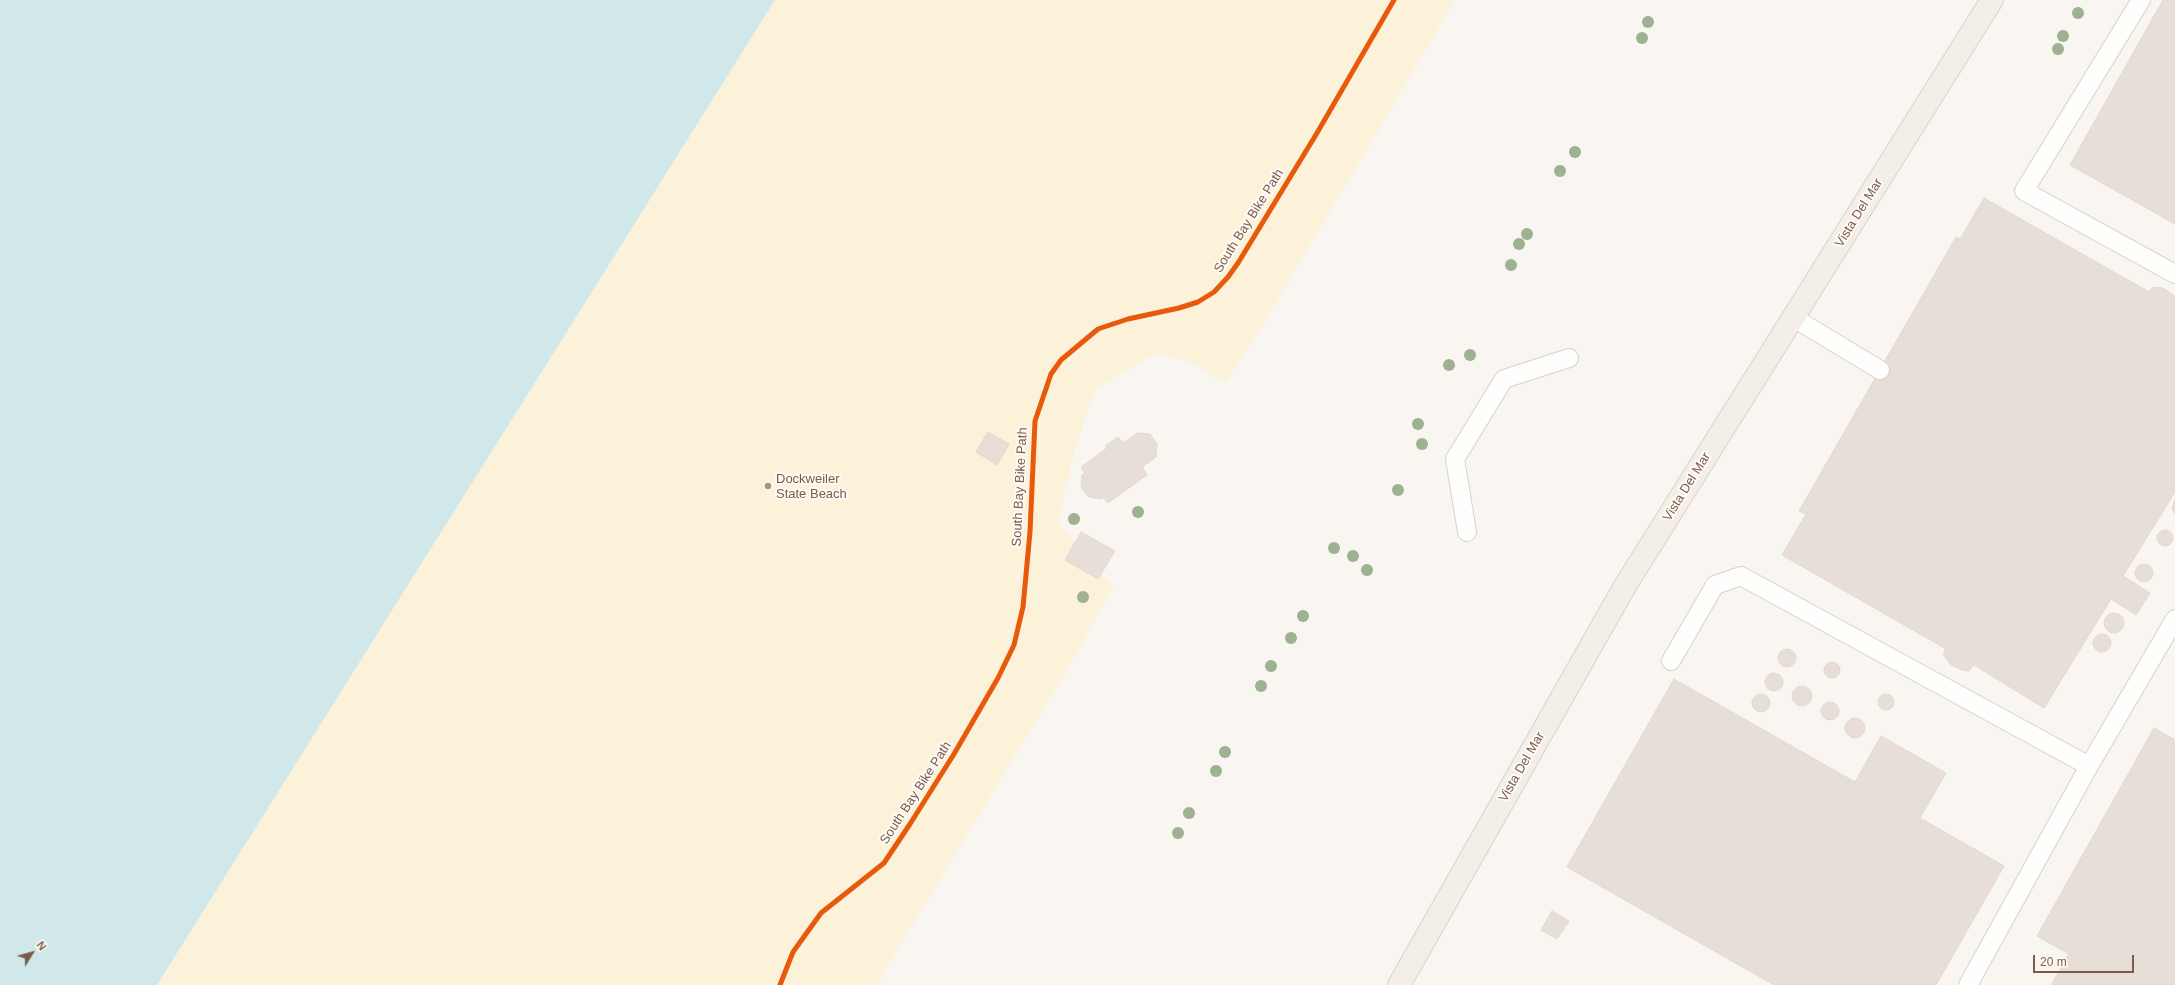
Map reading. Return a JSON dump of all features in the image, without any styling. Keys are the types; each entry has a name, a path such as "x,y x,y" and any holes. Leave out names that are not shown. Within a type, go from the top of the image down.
{"main road":[{"name":"Vista Del Mar","path":"1398,985 1625,586 1992,0"}],"lane":[{"path":"2141,0 2024,191 2175,274"},
{"path":"1794,318 1880,370"},
{"path":"1467,532 1455,459 1504,379 1569,358"},
{"path":"1671,661 1715,585 1741,576 2089,766"},
{"path":"1968,985 2089,766 2175,619"}],"sand":[{"name":"Dockweiler State Beach","path":"775,0 1455,0 1251,345 1225,383 1192,362 1153,354 1095,390 1075,449 1058,522 1113,587 1070,665 876,985 157,985"}],"water":[{"path":"0,0 775,0 157,985 0,985"}],"building":[{"path":"2163,0 2175,0 2175,224 2070,165"},
{"path":"1984,198 2149,292 2155,287 2163,288 2175,296 2175,492 2123,576 2150,593 2136,615 2111,599 2044,708 1974,665 1969,671 1962,670 1950,664 1943,654 1946,649 1782,555 1806,514 1799,511 1956,237 1960,239"},
{"path":"988,432 1009,444 997,465 976,452"},
{"path":"1138,433 1150,434 1157,444 1156,457 1142,467 1147,475 1108,503 1103,497 1101,499 1089,497 1081,488 1082,475 1085,473 1081,467 1107,448 1105,446 1118,437 1123,443"},
{"path":"2175,499 2175,514 2172,508"},
{"path":"2165,530 2171,532 2173,538 2171,544 2165,546 2159,544 2157,538 2159,532"},
{"path":"1081,532 1115,551 1098,579 1065,560"},
{"path":"2140,564 2148,564 2153,569 2151,580 2148,582 2140,582 2135,577 2135,569"},
{"path":"2114,613 2121,616 2124,623 2121,630 2114,633 2107,630 2104,623 2107,616"},
{"path":"2098,634 2106,634 2111,639 2109,650 2106,652 2098,652 2093,647 2093,639"},
{"path":"1783,649 1791,649 1796,654 1794,665 1791,667 1783,667 1778,662 1778,654"},
{"path":"1829,662 1835,662 1840,667 1838,676 1835,678 1829,678 1824,673 1824,667"},
{"path":"1770,673 1778,673 1783,678 1781,689 1778,691 1770,691 1765,686 1765,678"},
{"path":"1674,679 1855,782 1881,736 1946,773 1920,818 2004,866 1936,985 1774,985 1567,867"},
{"path":"1802,686 1809,689 1812,696 1809,703 1802,706 1795,703 1792,696 1795,689"},
{"path":"1757,694 1765,694 1770,699 1768,710 1765,712 1757,712 1752,707 1752,699"},
{"path":"1886,694 1892,696 1894,702 1892,708 1886,710 1880,708 1878,702 1880,696"},
{"path":"1826,702 1834,702 1839,707 1837,718 1834,720 1826,720 1821,715 1821,707"},
{"path":"1855,718 1862,721 1865,728 1862,735 1855,738 1848,735 1845,728 1848,721"},
{"path":"2154,728 2175,740 2175,985 2051,985 2069,954 2037,936"},
{"path":"1552,911 1569,921 1557,939 1541,930"}],"cycle path":[{"name":"South Bay Bike Path","path":"780,985 793,952 821,913 884,863 954,754 998,678 1014,645 1023,607 1030,532 1035,421 1051,374 1061,360 1098,329 1128,319 1179,308 1198,302 1214,292 1228,277 1317,133 1394,0"}],"place":[{"name":"Dockweiler State Beach","path":"768,486"}]}
